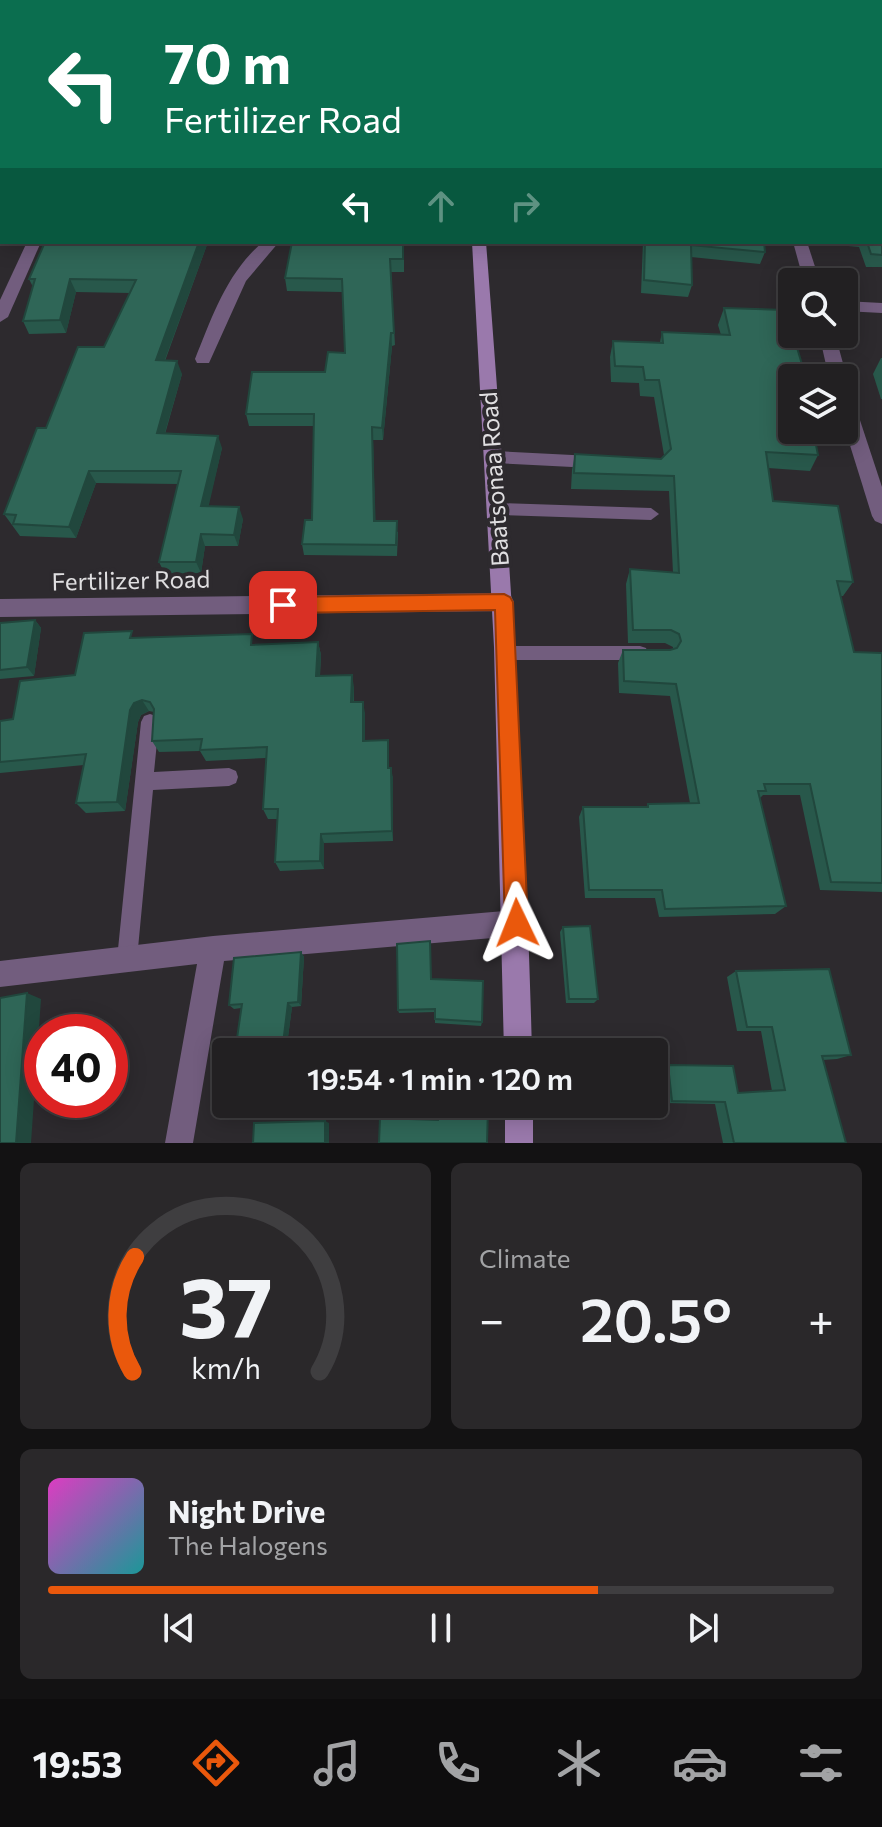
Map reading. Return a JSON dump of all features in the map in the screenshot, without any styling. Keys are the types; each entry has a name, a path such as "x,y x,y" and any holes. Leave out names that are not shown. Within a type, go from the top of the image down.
{"street":[{"path":"0,317 33,244"},
{"path":"203,359 241,273 257,253 269,244"},
{"name":"Baatsonaa Road","path":"479,244 504,602 517,923 518,1038"},
{"path":"801,244 808,268"},
{"path":"858,307 882,308"},
{"path":"858,442 882,516"},
{"name":"Fertilizer Road","path":"0,608 504,602"},
{"path":"0,974 213,949 517,923"},
{"path":"179,1143 213,949"},
{"path":"519,1118 519,1143"}],"lane":[{"path":"494,457 612,463"},
{"path":"497,509 651,514"},
{"path":"506,653 664,653"},
{"path":"127,959 150,722"},
{"path":"144,781 229,777"}],"building":[{"path":"44,244 198,244 156,360 177,361 157,433 218,436 201,506 239,507 234,535 201,534 196,562 159,562 181,471 89,471 69,527 13,524 16,515 4,514 37,428 46,428 78,347 104,347 136,280 70,279 60,320 23,321 35,279 29,279"},
{"path":"292,244 403,244 403,259 390,259 394,333 391,333 382,428 372,427 374,521 397,521 396,545 302,544 305,520 312,520 314,414 246,414 252,372 325,372 328,352 345,353 342,279 285,278"},
{"path":"645,244 764,244 765,252 691,245 692,285 644,280"},
{"path":"868,244 882,244 882,255 871,254"},
{"path":"724,308 778,310 778,348 797,348 802,364 778,364 778,444 816,444 818,455 766,452 773,501 838,506 853,582 837,581 854,652 882,653 882,883 831,882 810,784 764,784 766,791 758,791 786,906 665,909 662,890 589,890 583,807 699,803 676,684 624,681 623,650 670,650 677,648 681,641 679,634 671,630 633,630 630,569 679,573 674,476 574,473 575,454 661,459 671,449 659,380 645,380 643,367 615,366 613,341 663,343 662,332 730,335"},
{"path":"35,620 27,667 0,670 0,623"},
{"path":"132,631 130,638 252,634 251,645 318,642 316,676 352,675 351,702 363,702 363,741 388,740 392,831 321,834 320,861 275,862 278,809 263,809 267,747 200,750 202,739 152,741 154,709 150,702 142,700 134,703 130,710 117,802 76,803 86,754 0,762 0,721 13,719 20,681 75,675 84,633"},
{"path":"590,926 598,999 569,999 563,927"},
{"path":"430,941 431,979 483,981 482,1022 435,1019 435,1009 398,1010 397,944"},
{"path":"301,952 298,1002 288,1003 284,1038 237,1038 242,1004 229,1005 234,958"},
{"path":"829,969 851,1055 822,1056 846,1143 734,1143 725,1102 672,1101 668,1065 733,1066 738,1093 785,1090 772,1027 747,1027 736,971"},
{"path":"27,993 16,1143 0,1143 0,998"},
{"path":"380,1118 488,1118 487,1143 379,1143"},
{"path":"325,1121 325,1143 253,1143 254,1123"}],"route":[{"path":"283,605 504,602 517,923"}]}
